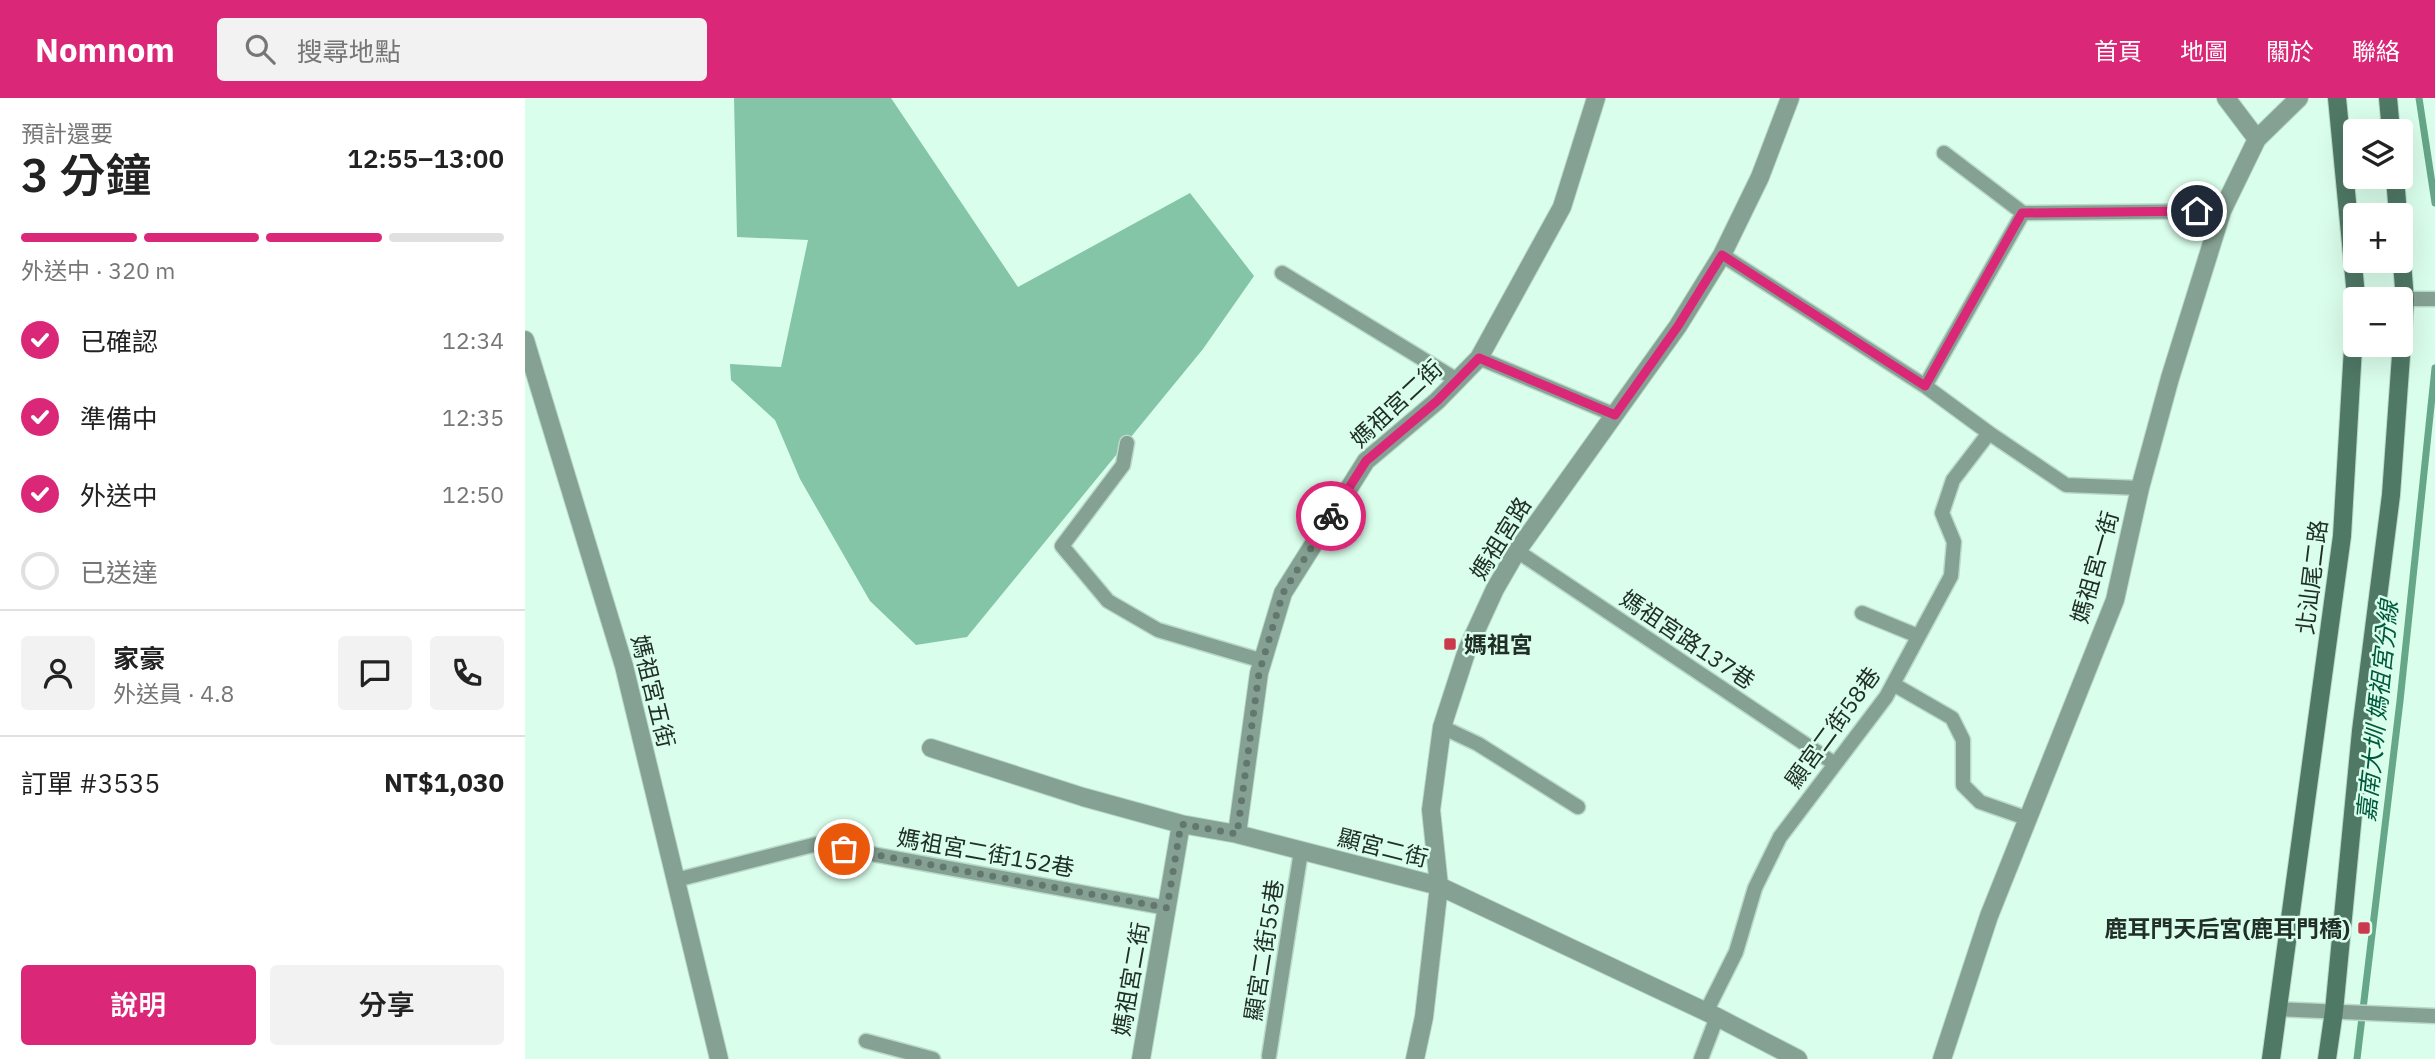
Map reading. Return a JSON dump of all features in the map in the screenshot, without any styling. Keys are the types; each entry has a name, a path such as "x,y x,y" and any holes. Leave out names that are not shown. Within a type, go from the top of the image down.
{"street":[{"name":"媽祖宮二街","path":"1237,834 1259,673 1283,593 1366,461 1437,401 1479,358 1562,207 1596,98"},
{"name":"媽祖宮路","path":"1415,1059 1424,1017 1439,886 1431,810 1442,727 1467,650 1495,589 1517,551 1678,326 1722,255 1760,177 1790,98"},
{"path":"2227,98 2257,139"},
{"name":"媽祖宮一街","path":"1942,1059 1989,916 2115,600 2140,488 2170,378 2222,211 2257,139 2299,98"},
{"name":"北汕尾二路","path":"2337,98 2355,287"},
{"path":"2388,98 2390,119"},
{"name":"媽祖宮五街","path":"525,340 624,666 719,1059"},
{"name":"北汕尾二路","path":"2271,1059 2342,536 2352,357"},
{"path":"2327,1059 2335,1011 2361,731 2391,495 2399,357"},
{"name":"顯宮二街","path":"931,748 1083,797 1181,824 1237,834 1439,886 1712,1015 1798,1059"},
{"name":"媽祖宮二街","path":"1141,1059 1181,824"}],"lane":[{"path":"1944,153 2022,213 2222,211"},
{"path":"1925,386 2022,213"},
{"path":"1722,255 1925,386 2066,485 2140,488"},
{"path":"1282,273 1457,380"},
{"path":"2413,299 2435,299"},
{"path":"1479,358 1615,415"},
{"name":"顯宮二街58巷","path":"1702,1059 1712,1015 1755,888 1780,837 1886,697 1951,576 1954,542 1942,513 1953,480 1989,433"},
{"path":"1127,443 1123,465 1062,546 1108,601 1158,630 1263,660"},
{"name":"媽祖宮路137巷","path":"1517,551 1835,764"},
{"path":"1862,613 1918,636"},
{"path":"1893,684 1952,718 1963,740 1963,785 1971,794 1980,802 2026,818"},
{"path":"1442,727 1478,744 1578,807"},
{"name":"媽祖宮二街152巷","path":"675,880 817,844 1167,908"},
{"name":"顯宮二街55巷","path":"1269,1056 1301,851"},
{"path":"2277,1009 2435,1016"},
{"path":"866,1041 933,1059"}],"green space":[{"path":"734,98 891,98 1018,287 1190,193 1254,276 1203,349 967,637 916,645 870,601 800,479 775,420 731,380 730,364 781,367 808,240 737,237"}],"waterway":[{"name":"嘉南大圳 媽祖宮分線","path":"2419,98 2435,203"},
{"name":"嘉南大圳 媽祖宮分線","path":"2357,1059 2400,701 2435,368"}],"way so far":[{"path":"844,849 1167,908 1181,824 1237,834 1259,673 1283,593 1331,516"}],"place":[{"name":"媽祖宮","path":"1450,644"},
{"name":"鹿耳門天后宮(鹿耳門橋)","path":"2364,928"}],"route":[{"path":"1331,516 1366,461 1437,401 1479,358 1615,415 1678,326 1722,255 1925,386 2022,213 2197,211"}]}
